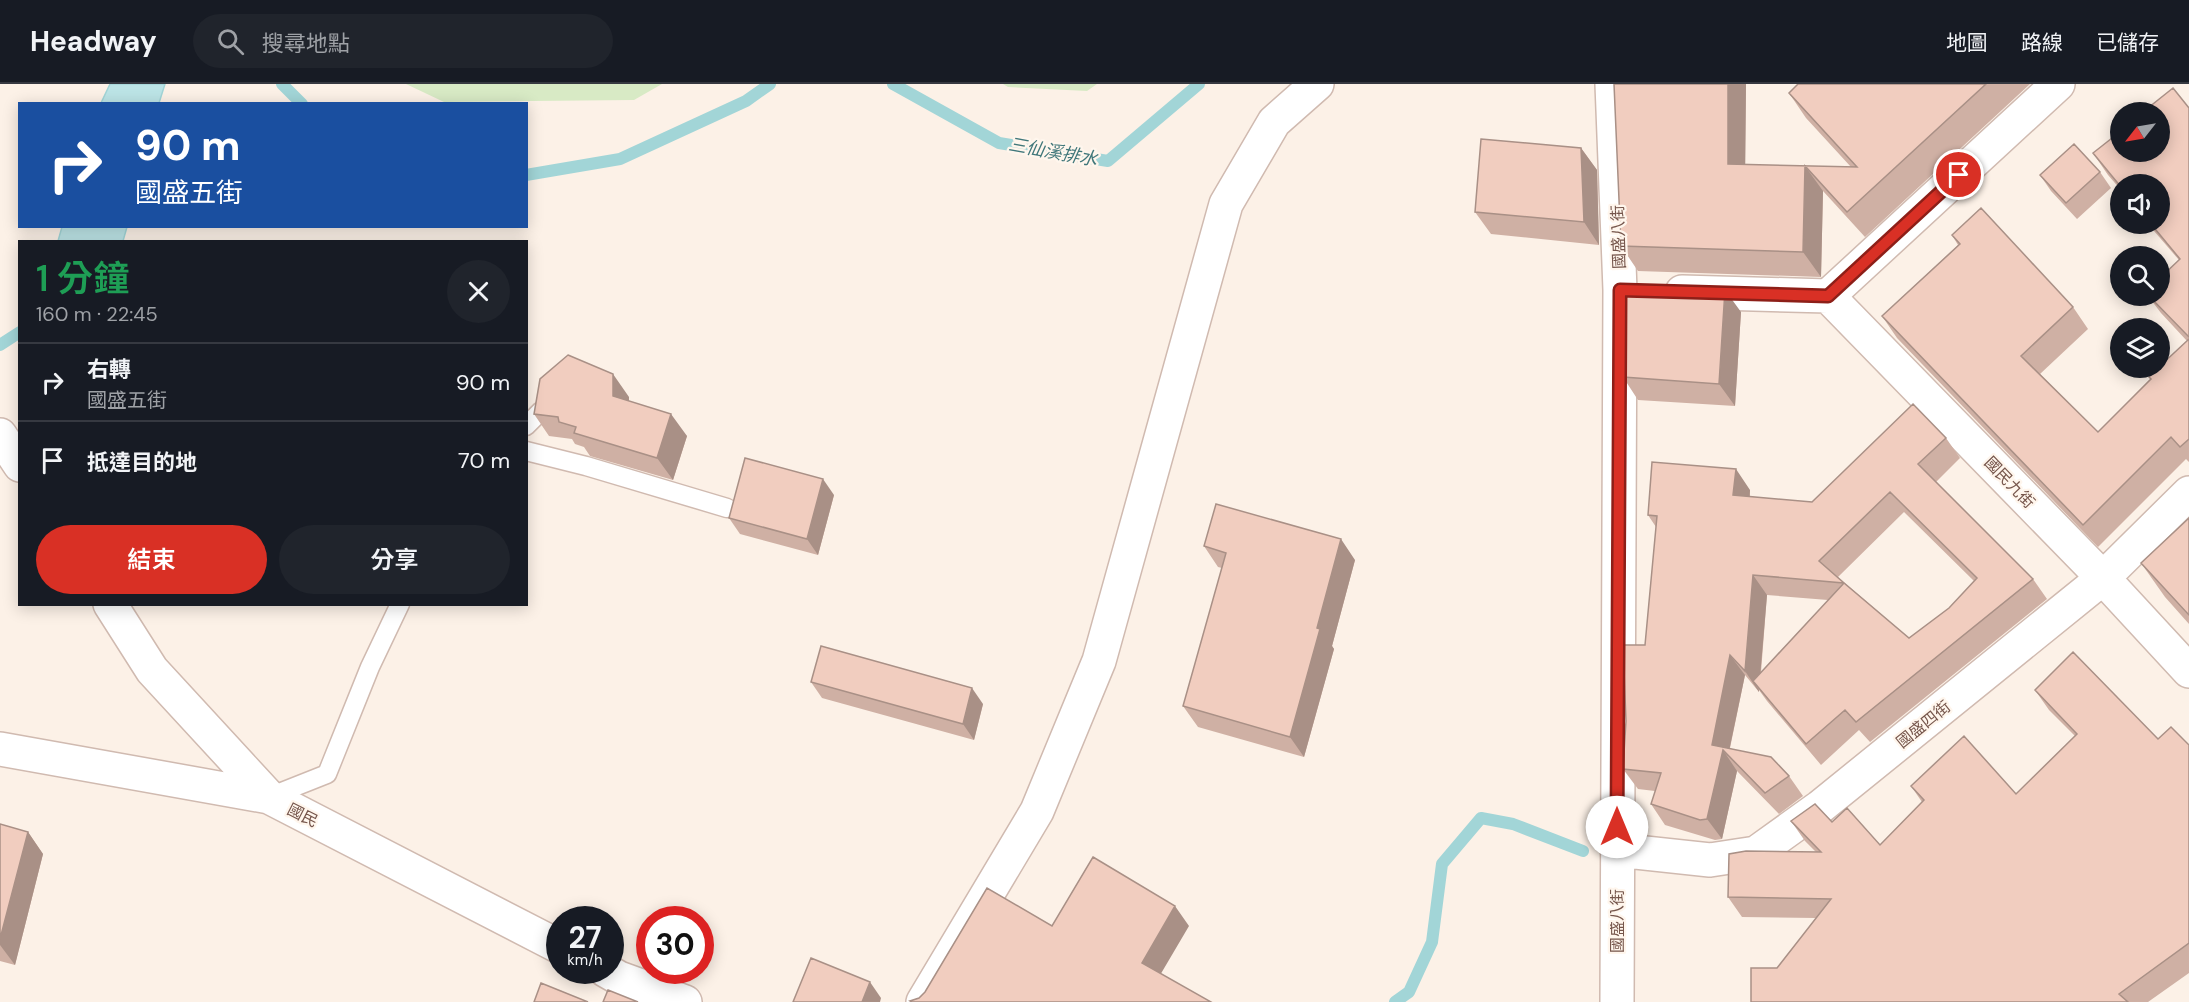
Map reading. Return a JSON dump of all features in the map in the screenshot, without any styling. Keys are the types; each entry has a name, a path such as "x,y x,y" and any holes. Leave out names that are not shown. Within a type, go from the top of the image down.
{"street":[{"path":"923,1002 1037,811 1099,661 1226,204 1274,122 1317,84"},
{"name":"國盛八街","path":"1612,84 1620,290 1617,1002"},
{"path":"1620,290 1828,296 2058,84"},
{"name":"國民九街","path":"1828,296 2103,578 2189,670"},
{"path":"0,435 18,462"},
{"name":"國盛四街","path":"1617,850 1710,860 1756,854 1820,807 2103,578 2189,493"},
{"name":"國民","path":"111,606 152,670 268,797 546,940"},
{"path":"0,749 268,797"},
{"path":"624,980 685,1002"}],"lane":[{"path":"528,424 541,411"},
{"path":"528,452 586,466 727,508"},
{"path":"268,797 327,774 370,666 399,606"}],"green space":[{"path":"406,84 662,84 634,100 444,102"},
{"path":"1003,84 1097,84 1087,91 1008,87"}],"water":[{"path":"110,84 165,84 159,102 101,102"},
{"path":"61,228 127,228 123,240 58,240"}],"building":[{"path":"1614,84 1728,84 1728,164 1857,167 1789,93 1798,84 1986,84 1847,212 1805,166 1803,252 1621,246"},
{"path":"2173,88 2189,108 2189,337 2159,306 2170,306 2170,268 2180,259 2159,234 2170,234 2170,174 2110,174 2093,153 2110,140 2110,162 2170,162 2170,102 2156,102"},
{"path":"1481,139 1581,148 1584,222 1475,212"},
{"path":"2074,144 2100,172 2066,203 2040,175"},
{"path":"1981,208 2073,307 2021,356 2098,432 2150,378 2170,378 2170,357 2189,339 2189,439 2180,447 2171,437 2083,525 1882,316 1960,244 1952,235"},
{"path":"1626,287 1725,290 1719,384 1623,377"},
{"path":"568,355 613,374 613,396 671,414 657,458 574,433 576,427 559,422 558,417 534,414 540,379"},
{"path":"1913,404 1946,438 1918,464 2033,579 1856,722 1845,710 1806,744 1753,681 1844,583 1753,575 1745,671 1730,655 1712,745 1771,757 1789,776 1765,793 1723,750 1707,819 1700,820 1651,804 1661,773 1623,769 1626,721 1623,645 1645,645 1657,516 1648,515 1652,462 1736,469 1733,495 1812,502","holes":["1890,492 1977,578 1949,608 1909,638 1819,561"]},
{"path":"745,458 823,479 807,539 729,518"},
{"path":"1216,504 1341,539 1317,628 1320,629 1290,737 1183,706 1226,553 1204,546"},
{"path":"2189,518 2189,615 2141,563"},
{"path":"821,646 972,688 963,724 811,682"},
{"path":"2073,652 2158,739 2171,727 2189,745 2189,943 2119,994 2128,1002 1751,1002 1751,968 1777,968 1831,899 1728,897 1729,854 1746,851 1821,852 1791,821 1815,804 1832,822 1847,808 1880,845 1924,800 1911,786 1964,736 2016,794 2077,734 2035,690"},
{"path":"0,824 28,832 0,939"},
{"path":"1093,857 1175,906 1142,963 1211,1002 910,1001 919,998 925,992 987,888 1052,926"},
{"path":"811,958 870,982 862,1002 793,1002"},
{"path":"541,983 588,1002 534,1002"},
{"path":"608,990 638,1002 603,1002"}],"waterway":[{"name":"三仙溪排水","path":"282,84 300,102"},
{"name":"三仙溪排水","path":"528,175 620,159 746,101 770,84"},
{"name":"三仙溪排水","path":"893,84 999,143 1108,161 1199,84"},
{"name":"三仙溪排水","path":"0,345 18,333"},
{"path":"1395,1002 1409,992 1432,942 1442,864 1481,818 1513,824 1583,851"}],"route":[{"path":"1617,827 1620,290 1828,296 1959,175"}]}
